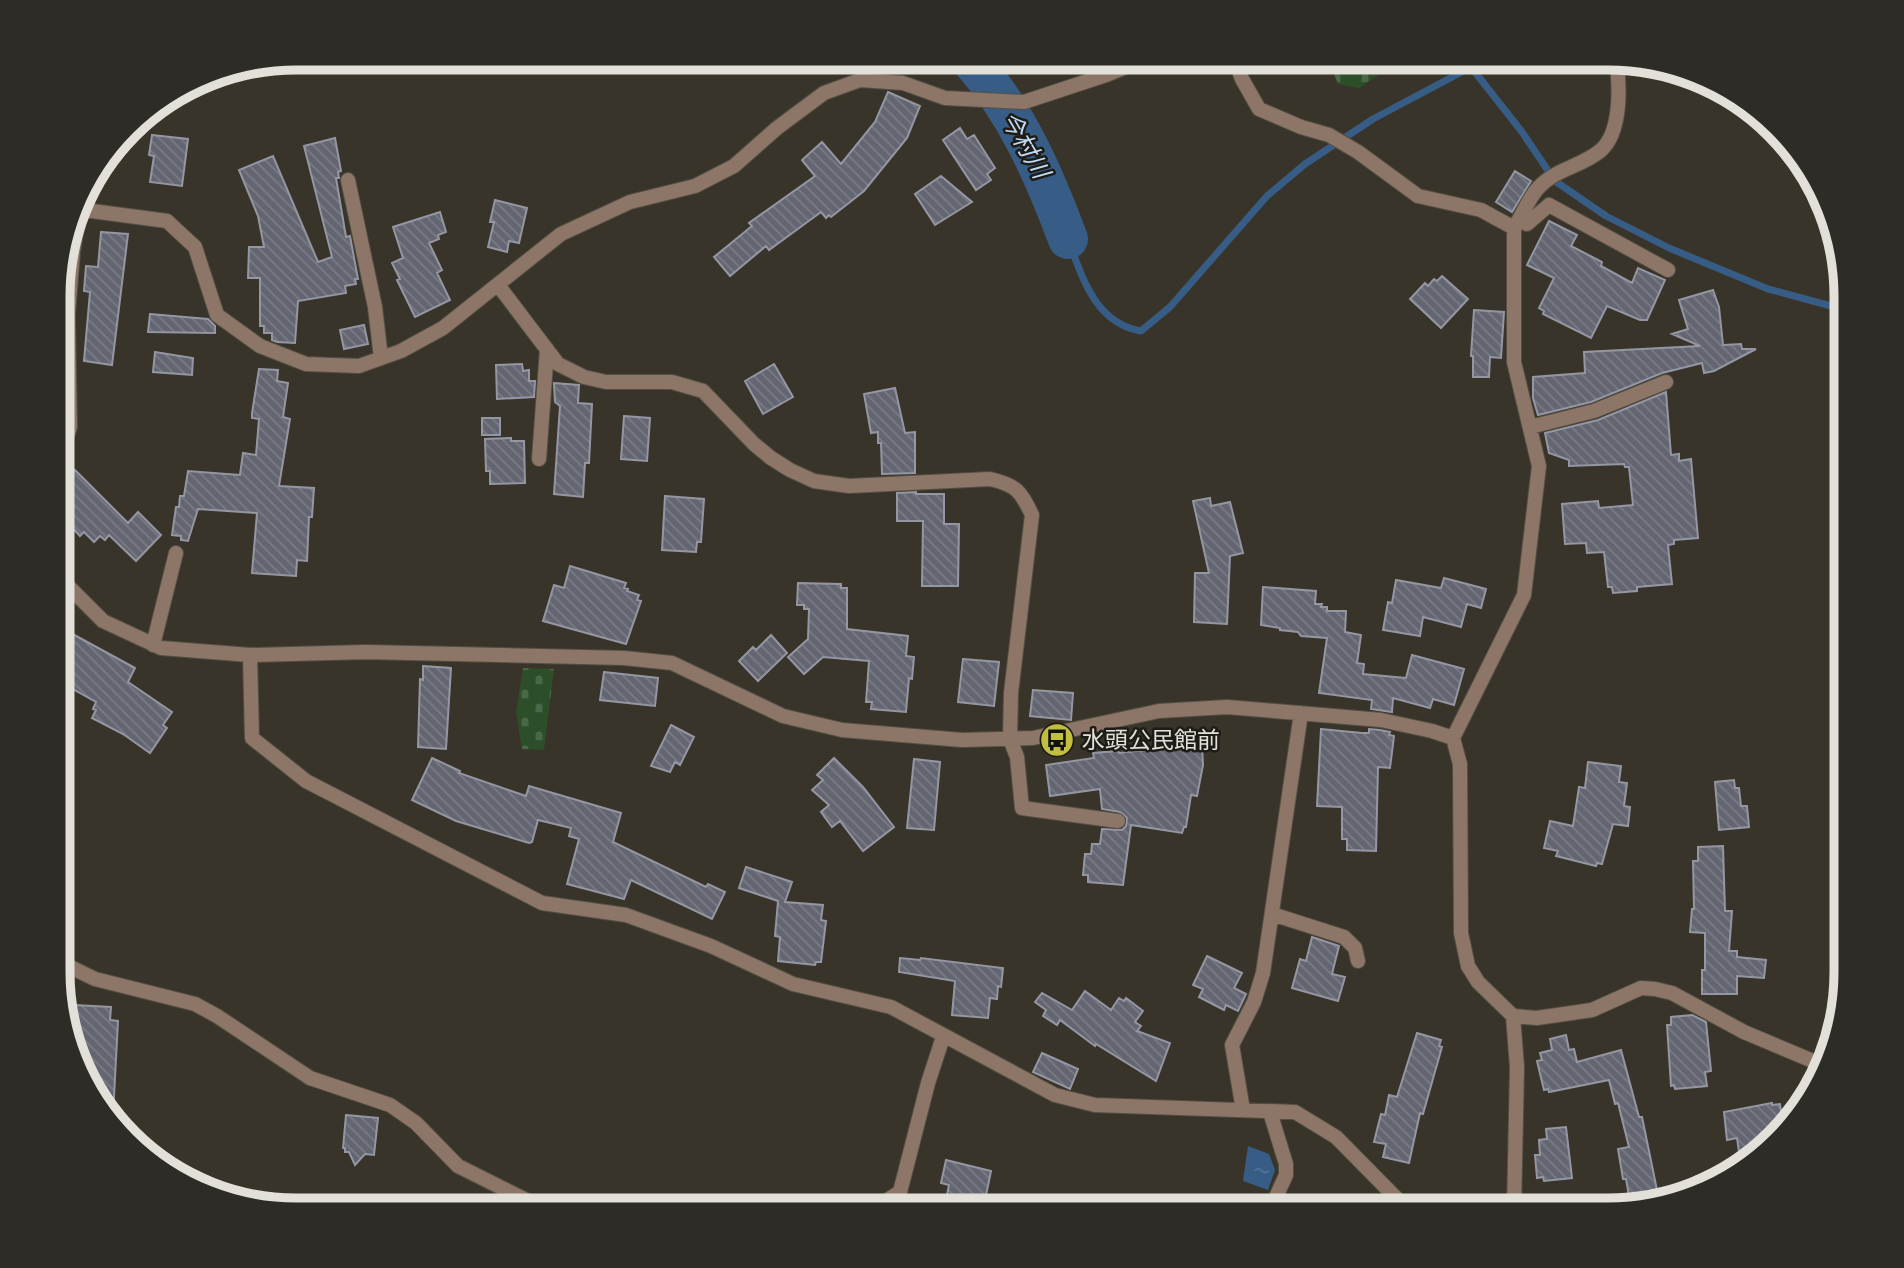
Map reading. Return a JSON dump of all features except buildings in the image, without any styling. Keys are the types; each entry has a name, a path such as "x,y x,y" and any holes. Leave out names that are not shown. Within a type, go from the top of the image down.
{"street":[{"path":"86,211 167,221 195,247 217,315 260,346 306,364 359,366 401,351 443,328 562,234 629,202 695,186 734,166 777,128 824,93 860,80 903,83 944,98 1024,102 1118,70"},
{"path":"1240,70 1259,109 1301,127 1329,135 1359,152 1418,196 1480,210 1517,224 1527,224 1549,205 1668,270"},
{"path":"1618,71 1620,85 1612,135 1600,152 1558,173 1539,187 1517,224 1514,362 1539,466 1524,595 1453,738 1460,764 1461,933 1468,965 1478,982 1513,1016 1537,1018 1592,1010 1641,988 1655,989 1672,993 1744,1032 1815,1062"},
{"path":"348,180 375,307 381,358"},
{"path":"498,285 558,364 584,377 606,382 672,382 703,391 771,458 790,471 814,481 849,486 990,479 1011,484 1032,515 1011,693 1010,739 1017,757 1022,808 1118,821"},
{"path":"539,459 547,349"},
{"path":"1530,427 1594,411 1666,382"},
{"path":"153,645 176,553"},
{"path":"70,588 103,621 161,648 250,655 366,652 624,658 672,663 783,716 842,730 962,740 1033,738 1159,712 1227,707 1381,720 1453,738"},
{"path":"250,655 252,738 306,782 542,903 626,915 711,946 793,984 891,1007 1055,1095 1094,1105 1295,1112 1336,1137 1396,1198"},
{"path":"1243,1110 1232,1045 1254,1002 1264,973 1301,713"},
{"path":"1272,914 1344,937 1355,948 1359,961"},
{"path":"70,967 95,979 195,1004 310,1078 390,1105 416,1123 458,1166 522,1198"},
{"path":"1513,1016 1517,1067 1514,1198"},
{"path":"891,1198 900,1192 928,1083 943,1037"},
{"path":"1270,1112 1286,1164 1286,1175 1275,1198"}],"green space":[{"path":"1332,70 1385,70 1359,88 1338,84"},
{"path":"523,668 554,669 544,750 522,749 516,712"}],"water":[{"path":"1248,1146 1269,1154 1275,1170 1268,1190 1243,1181"}],"waterway":[{"name":"今村川","path":"979,70 1001,99 1027,143 1068,239"},
{"path":"1068,239 1085,283 1101,308 1112,319 1141,331 1170,307 1267,196 1305,164 1373,119 1465,70"},
{"path":"1473,70 1522,132 1555,181 1606,216 1669,248 1768,289 1834,307"}],"place":[{"name":"水頭公民館前","path":"1057,740"}]}
